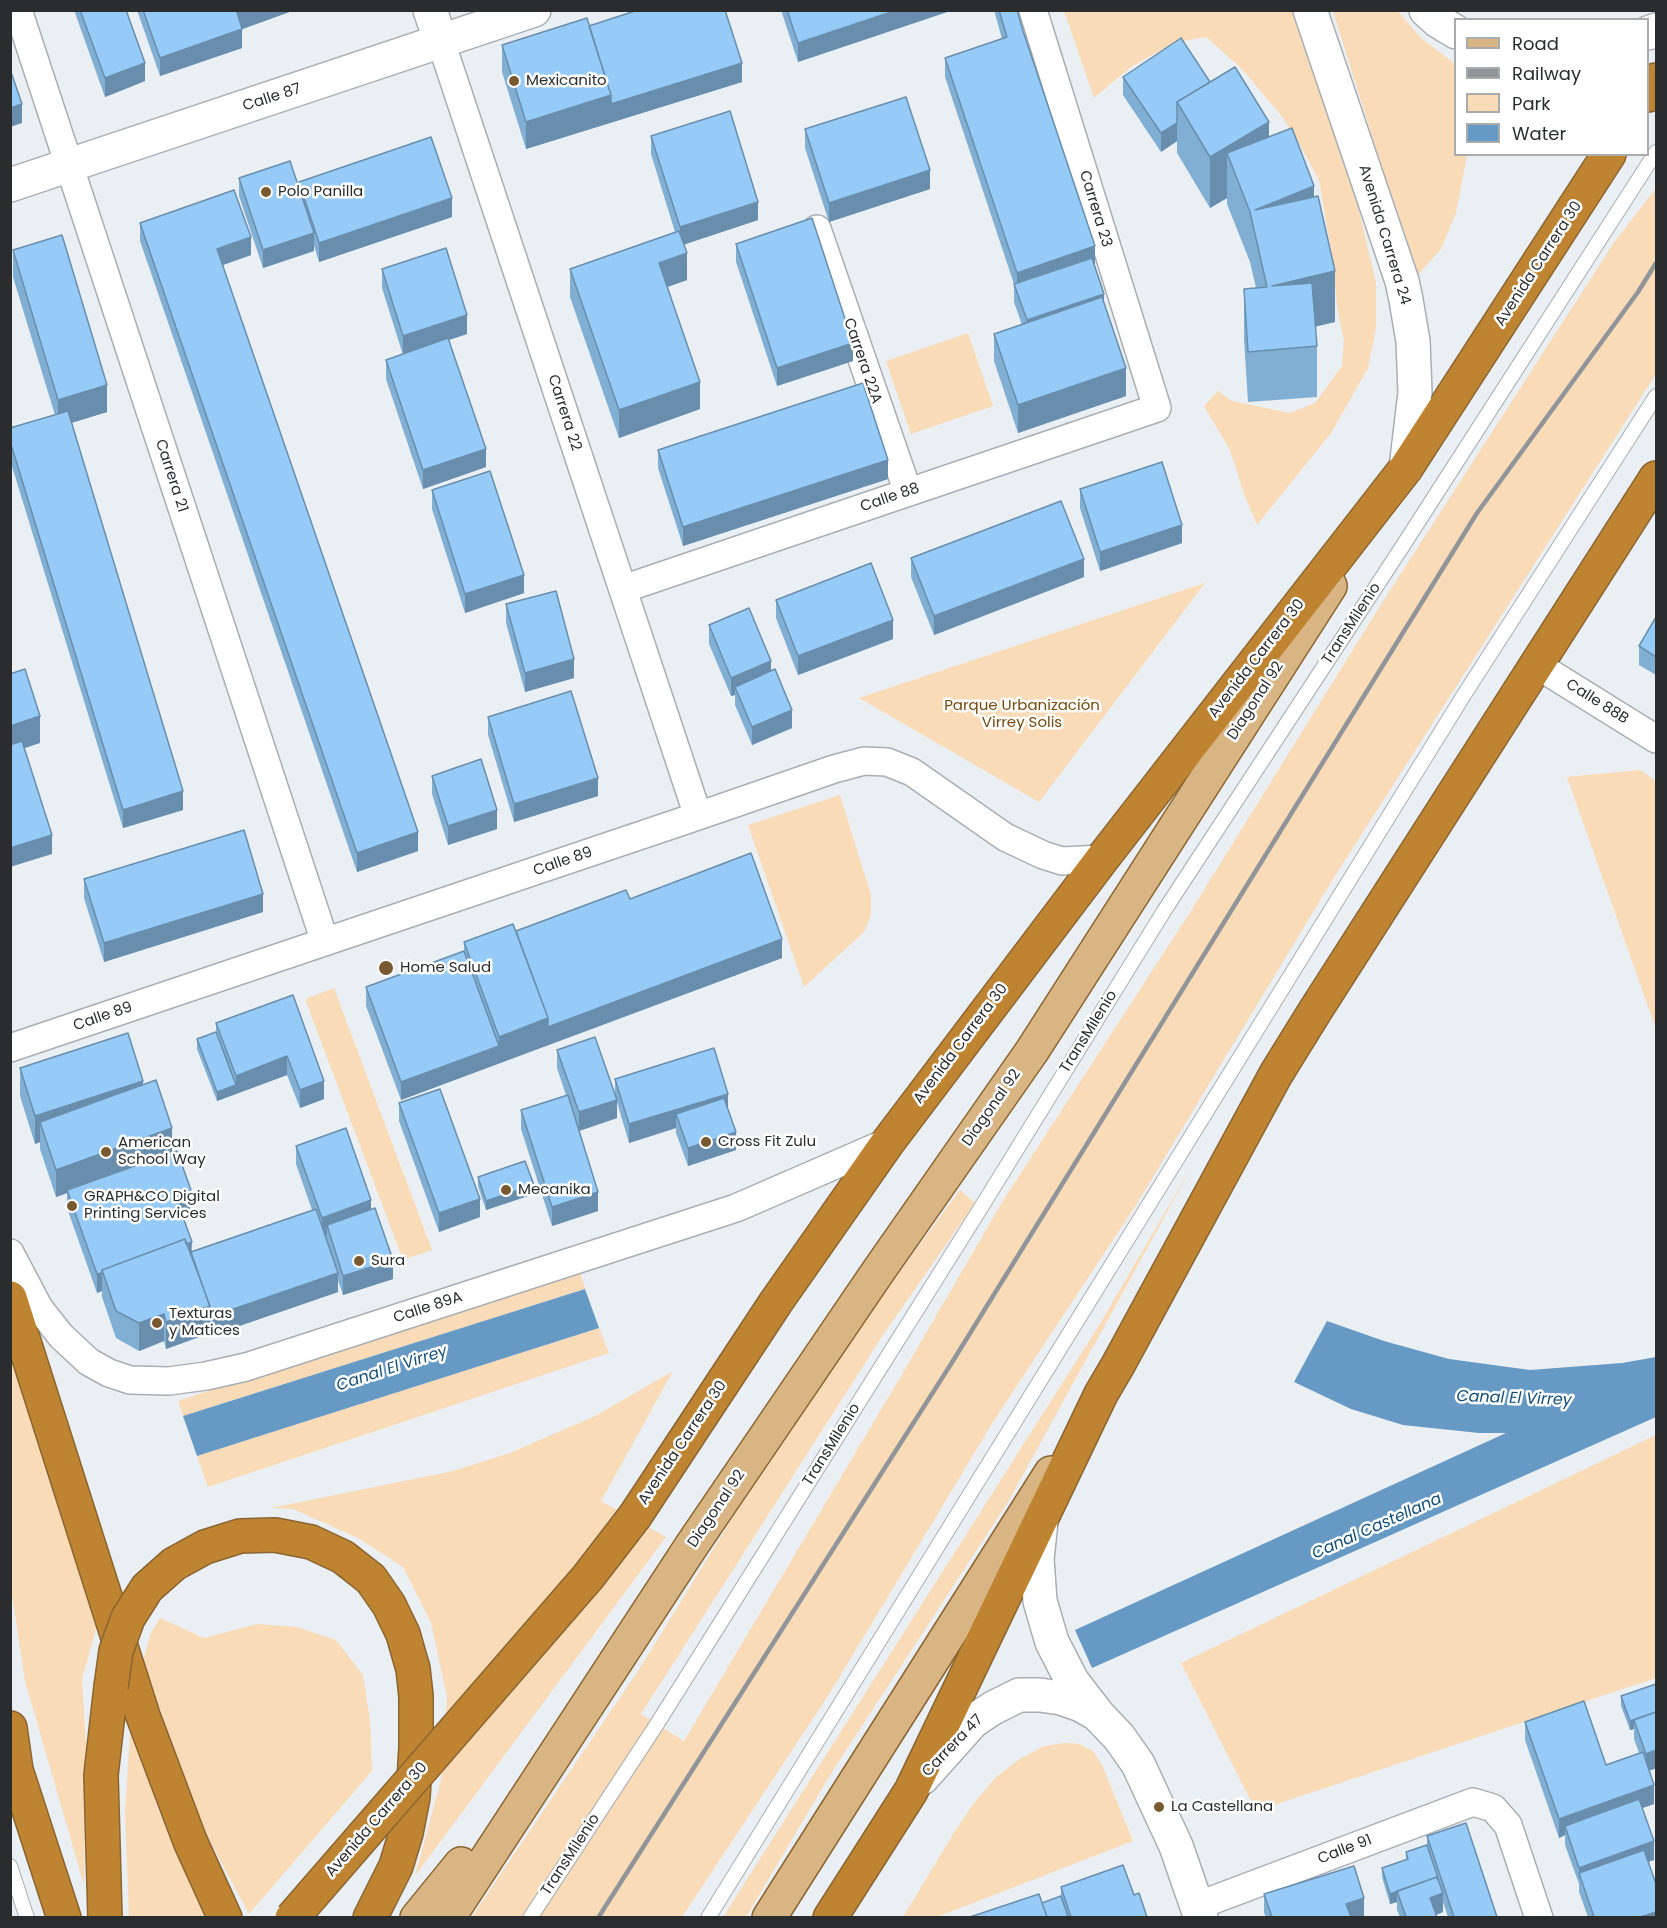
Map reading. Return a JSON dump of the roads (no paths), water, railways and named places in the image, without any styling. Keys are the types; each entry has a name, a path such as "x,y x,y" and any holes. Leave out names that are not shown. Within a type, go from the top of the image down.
{"highway":[{"name":"Avenida Carrera 30","path":"292,1917 588,1577 635,1516 776,1302 888,1142 1102,859 1406,468 1608,156"},
{"path":"830,1917 911,1791 1101,1394 1276,1074 1314,1011 1656,478"},
{"path":"10,1298 143,1716 190,1841 225,1917"},
{"path":"105,1917 101,1775 116,1651 128,1618 147,1588 174,1564 205,1547 240,1536 275,1535 311,1542 343,1557 371,1579 389,1605 398,1624 413,1669 416,1696 413,1797 406,1833 396,1866 370,1917"},
{"path":"10,1728 13,1761 64,1917"}],"main road":[{"name":"Diagonal 92","path":"448,1917 692,1545 1032,1051 1406,468"},
{"path":"769,1917 1101,1394"},
{"name":"Diagonal 92","path":"417,1917 563,1740"}],"street":[{"name":"Carrera 21","path":"18,10 324,942"},
{"name":"Carrera 22","path":"430,10 698,816"},
{"name":"Calle 87","path":"10,185 534,10"},
{"name":"Carrera 23","path":"1033,10 1157,408"},
{"name":"Avenida Carrera 24","path":"1310,10 1402,281 1406,300 1413,341 1415,393 1406,468"},
{"path":"1426,10 1454,31"},
{"name":"Carrera 22A","path":"817,229 908,492"},
{"name":"Calle 88","path":"623,589 1157,408"},
{"name":"Calle 88B","path":"1537,665 1656,739"},
{"name":"Calle 89","path":"10,1048 834,769 864,761 888,762 912,772 1024,848 1062,861 1102,859"},
{"name":"Calle 89A","path":"10,1253 39,1308 61,1336 88,1362 109,1373 130,1380 169,1381 246,1367 736,1208 888,1142"},
{"name":"Carrera 47","path":"1042,1516 1037,1559 1040,1601 1052,1642 1072,1681 1099,1716 1119,1737 1138,1764 1176,1845 1199,1912"},
{"name":"Carrera 47","path":"911,1791 973,1721 1019,1695 1061,1698 1081,1705 1099,1716"},
{"name":"Calle 91","path":"1199,1912 1473,1802 1493,1808 1508,1825 1539,1917"}],"lane":[{"name":"TransMilenio","path":"530,1917 657,1724 1164,911 1656,152"},
{"path":"708,1917 1455,708 1656,396"},
{"path":"10,1866 27,1917"}],"water":[{"name":"Canal El Virrey","path":"585,1289 599,1328 197,1456 183,1416"},
{"path":"1327,1321 1384,1341 1449,1359 1530,1370 1622,1363 1656,1357 1656,1417 1092,1668 1075,1630 1506,1433 1479,1433 1403,1425 1351,1409 1294,1382"}],"railway":[{"path":"598,1918 951,1364 1477,513 1638,292 1656,263"}],"place":[{"name":"Mexicanito","path":"514,81"},
{"name":"Polo Panilla","path":"266,192"},
{"name":"Home Salud","path":"386,968"},
{"name":"Cross Fit Zulu","path":"706,1142"},
{"name":"American School Way","path":"106,1152"},
{"name":"Mecanika","path":"506,1190"},
{"name":"GRAPH&CO Digital Printing Services","path":"72,1206"},
{"name":"Sura","path":"359,1261"},
{"name":"Texturas y Matices","path":"157,1323"},
{"name":"La Castellana","path":"1159,1807"}],"park label":[{"name":"Parque Urbanización Virrey Solis","path":"1022,714"}],"water label":[{"name":"Canal Castellana","path":"1377,1527"}]}
